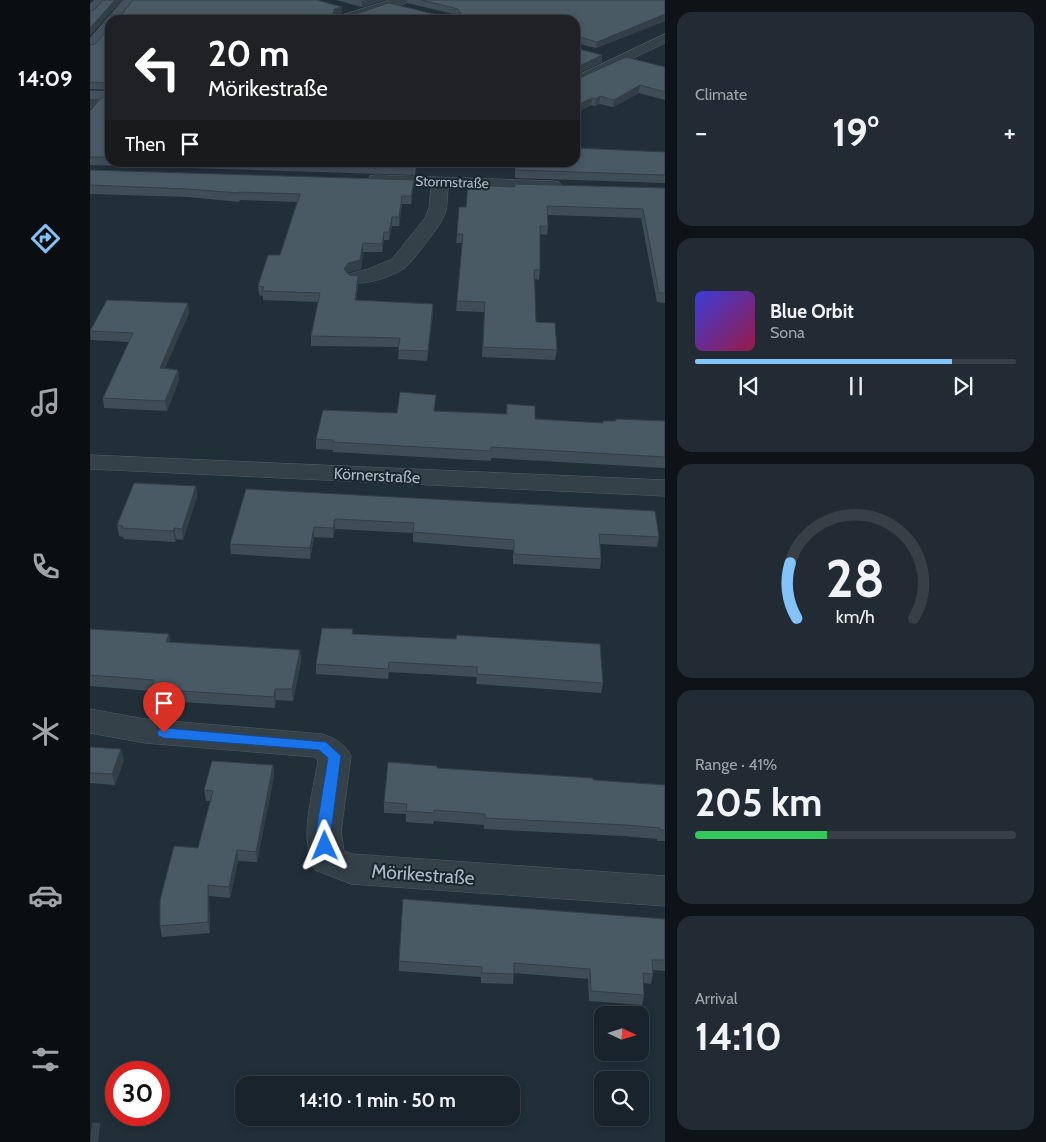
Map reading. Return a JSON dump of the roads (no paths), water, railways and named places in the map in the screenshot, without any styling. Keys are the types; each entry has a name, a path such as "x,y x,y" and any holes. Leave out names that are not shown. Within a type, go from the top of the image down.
{"main road":[{"path":"90,12 102,0"},
{"path":"118,15 132,0"},
{"path":"90,47 105,30"},
{"path":"90,95 105,96"}],"street":[{"path":"342,14 362,13 388,4 404,4"},
{"path":"580,80 665,38"},
{"path":"602,56 620,60"},
{"path":"90,104 105,98"},
{"path":"356,278 374,274 399,263 434,219 449,177"},
{"name":"Stormstraße","path":"363,179 449,177 568,186"},
{"name":"Körnerstraße","path":"90,462 665,488"},
{"name":"Mörikestraße","path":"90,721 145,731 322,746 335,756 324,832 327,860 351,869 665,891"}],"tunnel":[{"path":"90,1141 98,1142"}]}
